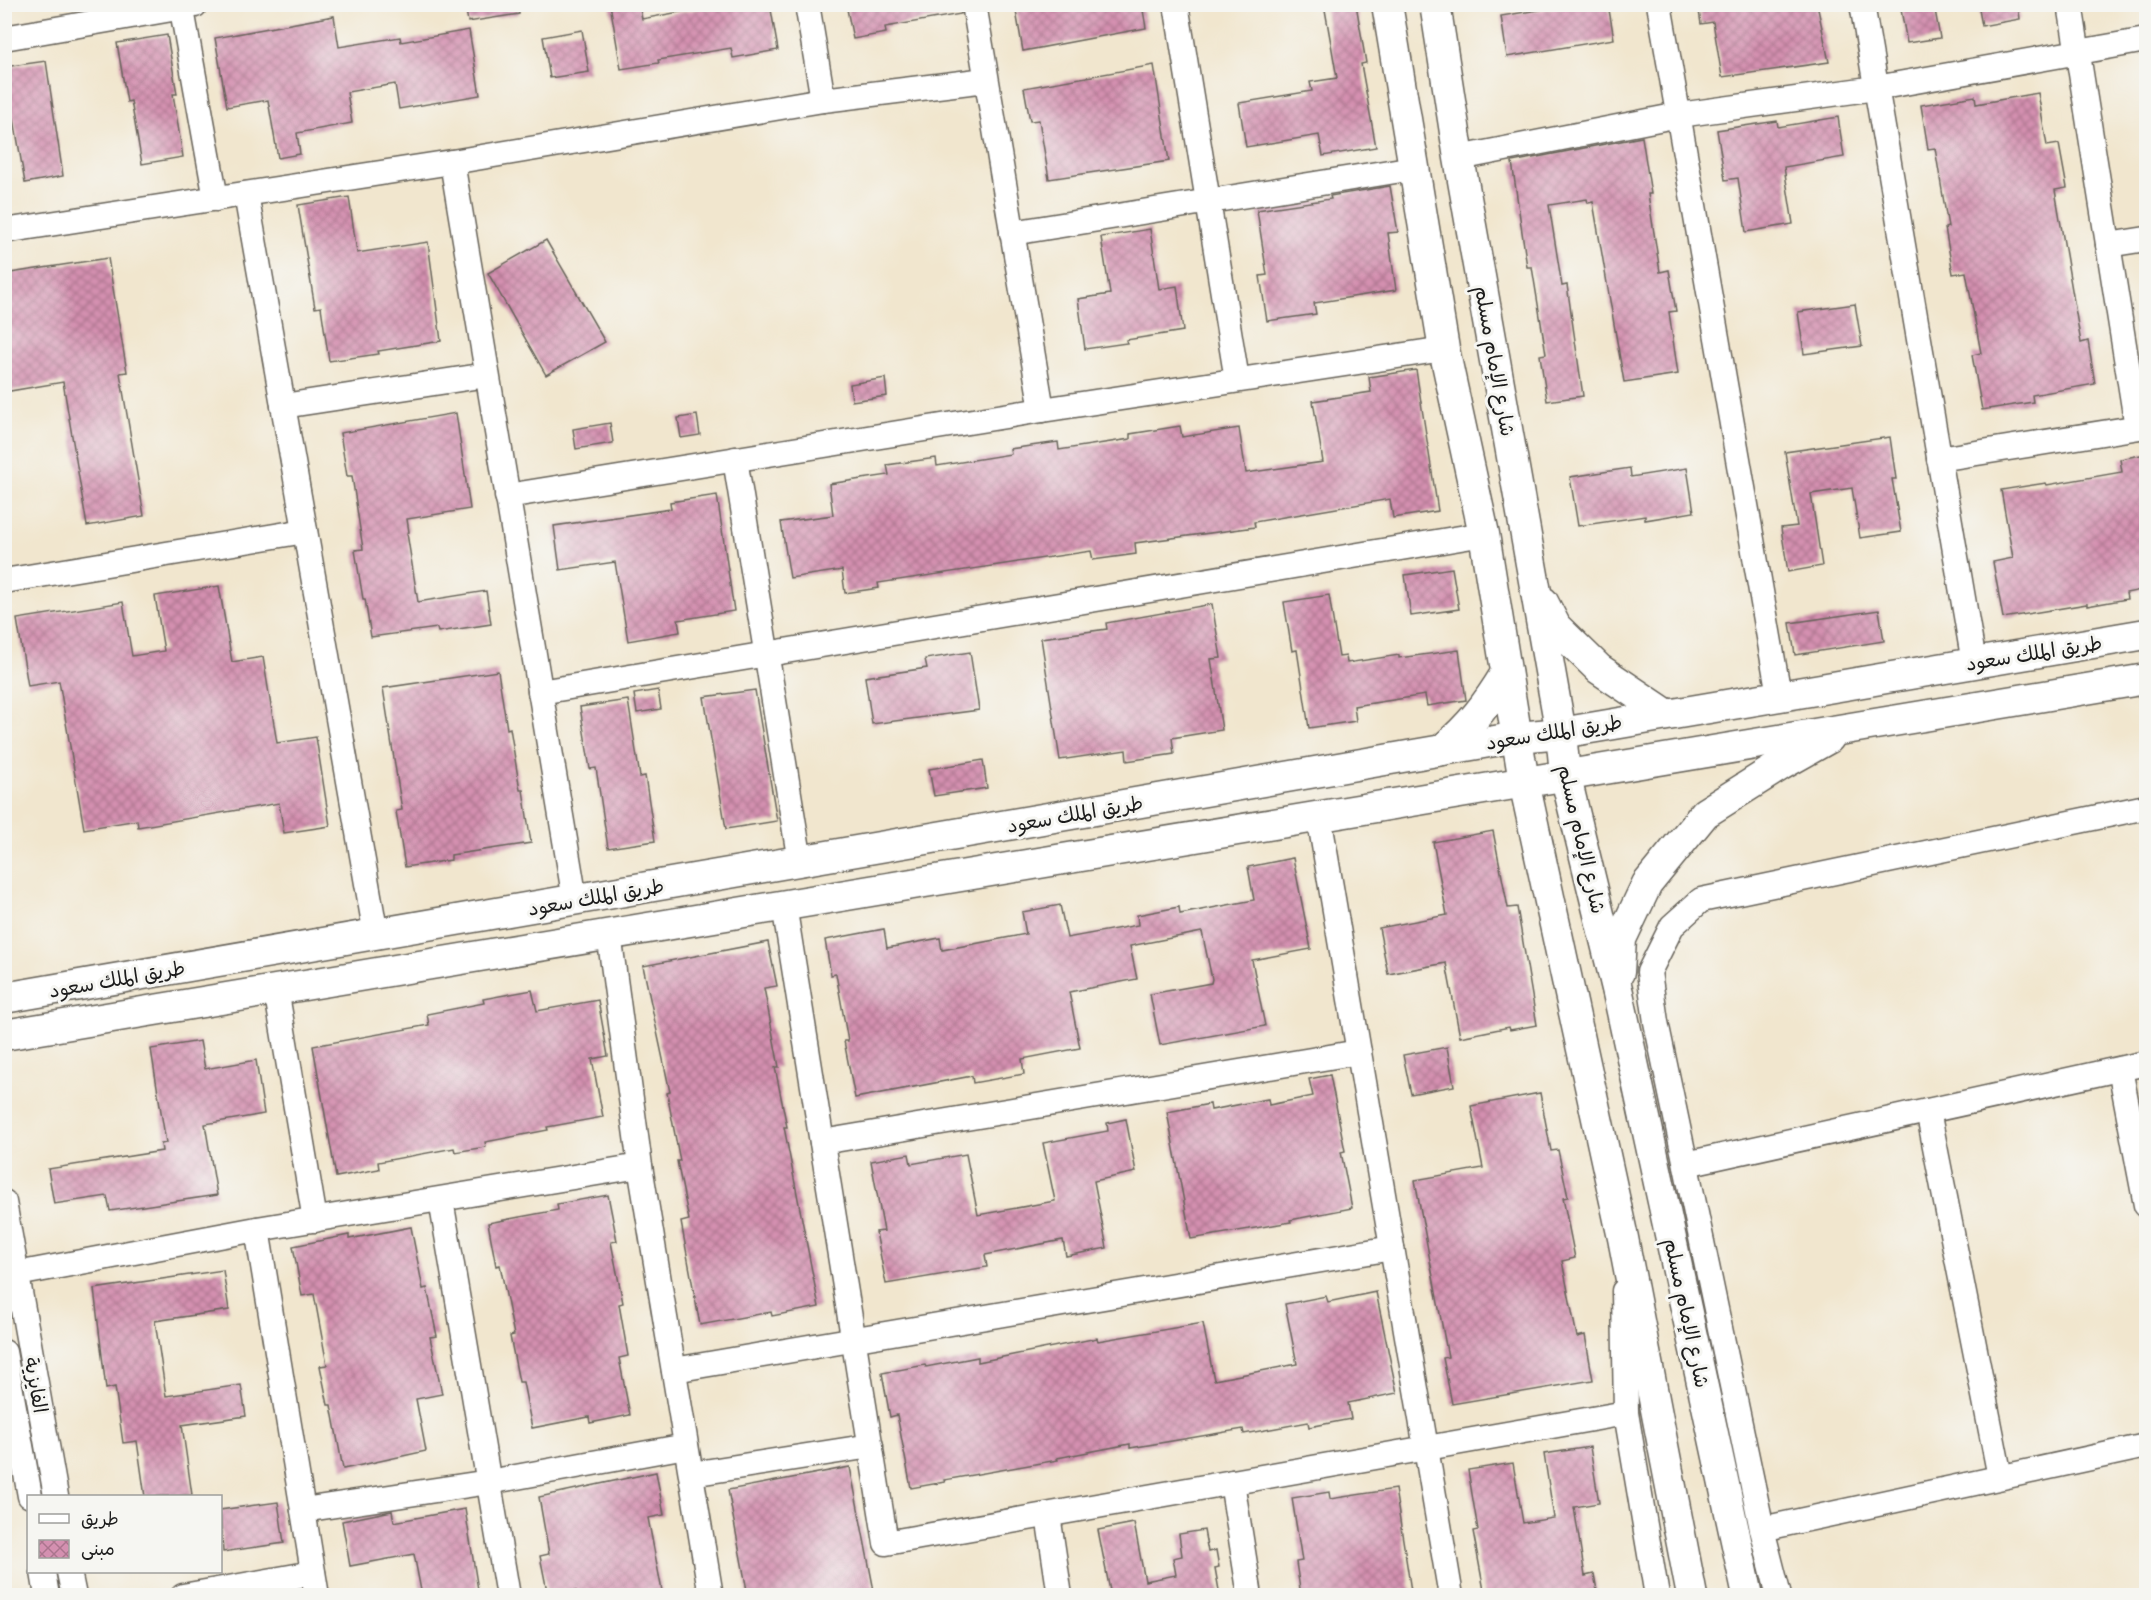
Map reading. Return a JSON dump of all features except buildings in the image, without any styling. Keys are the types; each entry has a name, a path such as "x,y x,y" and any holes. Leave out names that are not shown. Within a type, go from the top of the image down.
{"main road":[{"path":"1387,4 1444,349 1484,534 1524,782 1623,1238 1692,1596"},
{"name":"شارع الإمام مسلم","path":"1435,4 1459,158 1561,733 1565,774 1618,993 1748,1596"},
{"path":"1535,586 1556,627 1599,669 1665,714"},
{"name":"طريق الملك سعود","path":"4,998 1518,737 1561,733 2146,634"},
{"path":"1442,750 1468,728 1488,704 1506,673"},
{"name":"طريق الملك سعود","path":"4,1035 2146,678"},
{"path":"1618,993 1621,939 1647,884 1705,813 1781,765 1848,728"}],"street":[{"path":"807,4 823,100"},
{"path":"974,4 1042,410"},
{"path":"1176,4 1237,380"},
{"path":"1659,4 1779,695"},
{"path":"1862,4 1974,663"},
{"path":"1939,459 2142,426 2108,245 2070,4"},
{"path":"4,38 186,5 216,199"},
{"path":"1459,158 1679,115 1876,88 2146,40"},
{"path":"4,231 452,162 823,100 987,80"},
{"path":"452,162 575,900"},
{"path":"1012,233 1414,168"},
{"path":"246,194 376,935"},
{"path":"2108,245 2146,239"},
{"path":"507,496 1042,410 1444,349"},
{"path":"283,406 487,375"},
{"path":"735,459 800,862"},
{"path":"4,581 305,531"},
{"path":"540,692 1484,534"},
{"path":"1779,1596 1762,1529 1656,1022 1648,972 1672,926 1701,900 2146,807"},
{"path":"1320,816 1450,1596"},
{"path":"784,905 886,1543 1626,1413"},
{"path":"609,934 640,1166 711,1596"},
{"path":"276,989 315,1220"},
{"path":"822,1142 1359,1053"},
{"path":"1686,1164 2146,1063"},
{"path":"2120,1069 2146,1206"},
{"path":"1928,1111 2000,1478"},
{"path":"17,1274 257,1230 640,1166"},
{"path":"441,1200 508,1596"},
{"name":"الفايزية","path":"4,1202 56,1495"},
{"path":"183,1596 315,1584 257,1230"},
{"path":"1623,1238 1626,1413 1657,1596"},
{"path":"674,1370 1392,1248"},
{"name":"الفايزية","path":"4,1352 30,1495"},
{"path":"303,1510 489,1482 686,1446"},
{"path":"691,1474 871,1446"},
{"path":"1762,1529 2146,1446"},
{"path":"1232,1482 1250,1596"},
{"path":"1048,1515 1060,1596"},
{"path":"43,1573 47,1596"},
{"path":"69,1573 74,1596"}]}
